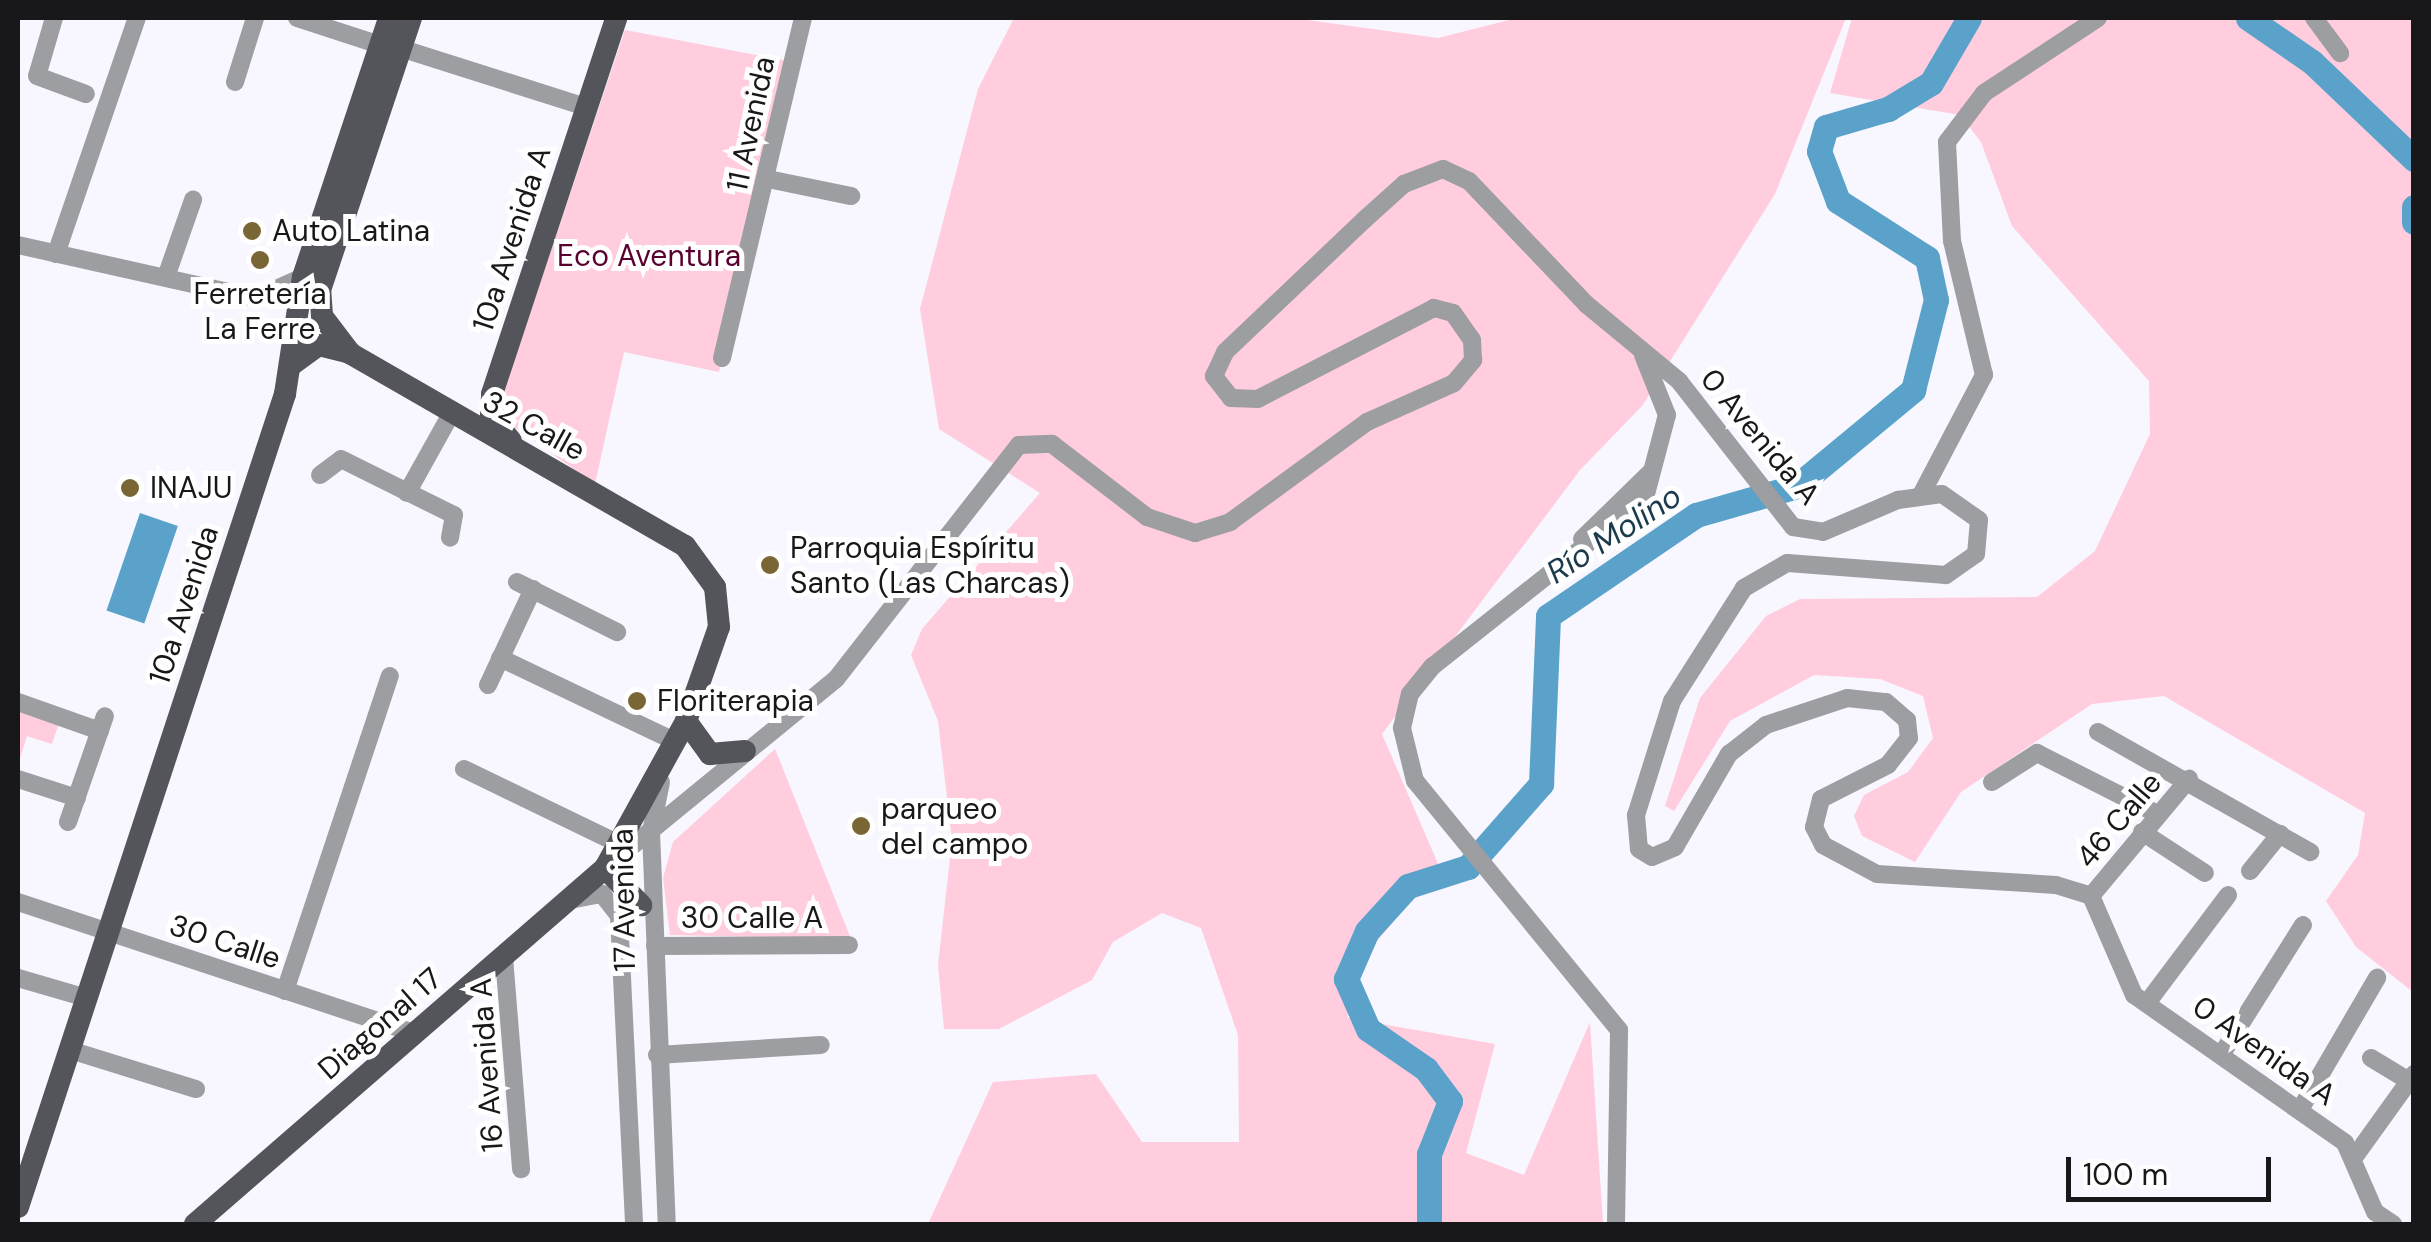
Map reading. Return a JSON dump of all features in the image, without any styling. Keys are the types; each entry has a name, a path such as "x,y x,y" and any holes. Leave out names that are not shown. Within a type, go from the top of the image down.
{"main road":[{"name":"10a Avenida","path":"389,18 390,47"},
{"name":"10a Avenida","path":"18,1207 292,366 304,277 390,47 411,18"},
{"name":"10a Avenida A","path":"537,463 494,425 490,406 616,18"},
{"name":"32 Calle","path":"390,47 380,108 320,290 322,316 350,353 685,546 716,587"},
{"path":"292,366 319,345 350,353"},
{"name":"17 Avenida","path":"677,739 716,641 716,587"},
{"path":"677,739 710,754 745,751"},
{"name":"Diagonal 17","path":"195,1224 605,868 677,739"},
{"path":"605,868 647,914"}],"street":[{"path":"54,18 37,76 86,94"},
{"path":"56,254 137,18"},
{"path":"235,82 255,18"},
{"path":"298,18 586,108"},
{"name":"11 Avenida","path":"722,358 768,179 802,18"},
{"path":"2090,896 2056,884 1878,874 1833,854 1814,827 1821,799 1888,766 1908,738 1902,712 1861,697 1752,734 1720,766 1674,847 1652,857 1639,849 1636,815 1672,702 1736,597 1776,565 1916,578 1965,566 1979,520 1953,496 1921,495 1984,376 1952,241 1947,142 1984,94 2098,18"},
{"path":"2314,18 2340,52"},
{"name":"0 Avenida A","path":"650,832 852,662 1026,442 1063,450 1147,517 1196,534 1242,515 1367,422 1454,383 1472,360 1472,340 1453,313 1434,308 1258,399 1230,398 1214,376 1224,352 1321,259 1429,172 1469,181 1642,355 1679,381 1792,527 1824,532 1921,495"},
{"path":"768,179 851,196"},
{"path":"166,278 193,200"},
{"path":"18,245 266,298 304,277"},
{"path":"1616,1224 1619,1030 1468,846 1405,759 1410,694 1582,538 1618,524 1646,498 1666,414 1642,355"},
{"path":"407,493 451,414"},
{"path":"320,475 336,458 454,515 450,538"},
{"path":"488,685 525,586 617,632"},
{"path":"500,658 677,739"},
{"path":"290,992 390,676"},
{"path":"18,702 103,724 68,822"},
{"path":"2098,732 2189,780 2310,852"},
{"name":"17 Avenida","path":"667,1224 655,946 647,914 650,832 677,739"},
{"path":"1992,782 2037,753 2158,814"},
{"path":"464,769 619,844"},
{"path":"18,779 77,798"},
{"name":"46 Calle","path":"2090,896 2189,780"},
{"name":"Diagonal 17","path":"605,868 650,832"},
{"path":"2142,832 2205,873"},
{"path":"2250,870 2280,834"},
{"name":"17 Avenida","path":"570,900 602,894 620,922 634,1224"},
{"path":"2147,1003 2228,894"},
{"name":"0 Avenida A","path":"2090,896 2124,983 2300,1108 2354,1160 2375,1212 2393,1224"},
{"name":"30 Calle","path":"18,902 416,1032"},
{"path":"620,922 626,908 647,914"},
{"path":"2223,1052 2303,925"},
{"name":"30 Calle A","path":"655,946 849,945"},
{"name":"16 Avenida A","path":"504,957 522,1169"},
{"path":"18,978 87,998"},
{"path":"2300,1108 2377,978"},
{"path":"658,1055 821,1045"},
{"path":"70,1050 196,1089"},
{"path":"2354,1160 2411,1077 2371,1058"}],"green space":[{"path":"1014,18 1293,18 1438,38 1517,18 1846,18 1775,194 1642,406 1580,470 1382,734 1439,866 1346,979 1348,1018 1495,1044 1466,1153 1524,1175 1590,1022 1603,1224 928,1224 993,1082 1096,1074 1142,1142 1239,1142 1238,1035 1201,928 1162,913 1113,942 1092,980 999,1029 944,1029 938,965 952,840 938,721 911,655 922,629 1040,493 939,429 920,309 978,89"},
{"path":"1852,18 2413,18 2413,992 2356,947 2326,901 2358,855 2365,813 2164,696 2092,704 1961,792 1915,862 1862,836 1854,816 1864,795 1908,772 1933,738 1923,696 1880,679 1814,675 1730,721 1674,811 1665,806 1700,698 1766,616 1800,599 2037,597 2095,551 2150,434 2149,381 2012,226 1981,142 1960,115 1830,93"},
{"name":"Eco Aventura","path":"625,30 793,62 719,372 624,352 595,484 496,414"},
{"path":"18,710 59,723 52,744 27,736 18,765"},
{"path":"775,749 851,939 670,935 663,878 673,842"}],"water":[{"path":"140,513 178,526 144,623 106,610"}],"waterway":[{"name":"Río Molino","path":"1429,1224 1429,1154 1450,1101 1426,1069 1368,1029 1346,979 1367,931 1408,886 1468,867 1541,784 1548,616 1696,515 1797,486 1913,390 1936,300 1927,258 1838,201 1819,151 1826,127 1888,109 1931,83 1969,18"},
{"path":"2248,18 2312,62 2414,159"},
{"path":"2414,207 2414,222"}],"place":[{"name":"Auto Latina","path":"252,231"},
{"name":"Ferretería La Ferre","path":"260,260"},
{"name":"INAJU","path":"130,488"},
{"name":"Parroquia Espíritu Santo (Las Charcas)","path":"770,565"},
{"name":"Floriterapia","path":"637,701"},
{"name":"parqueo del campo","path":"861,826"}]}
